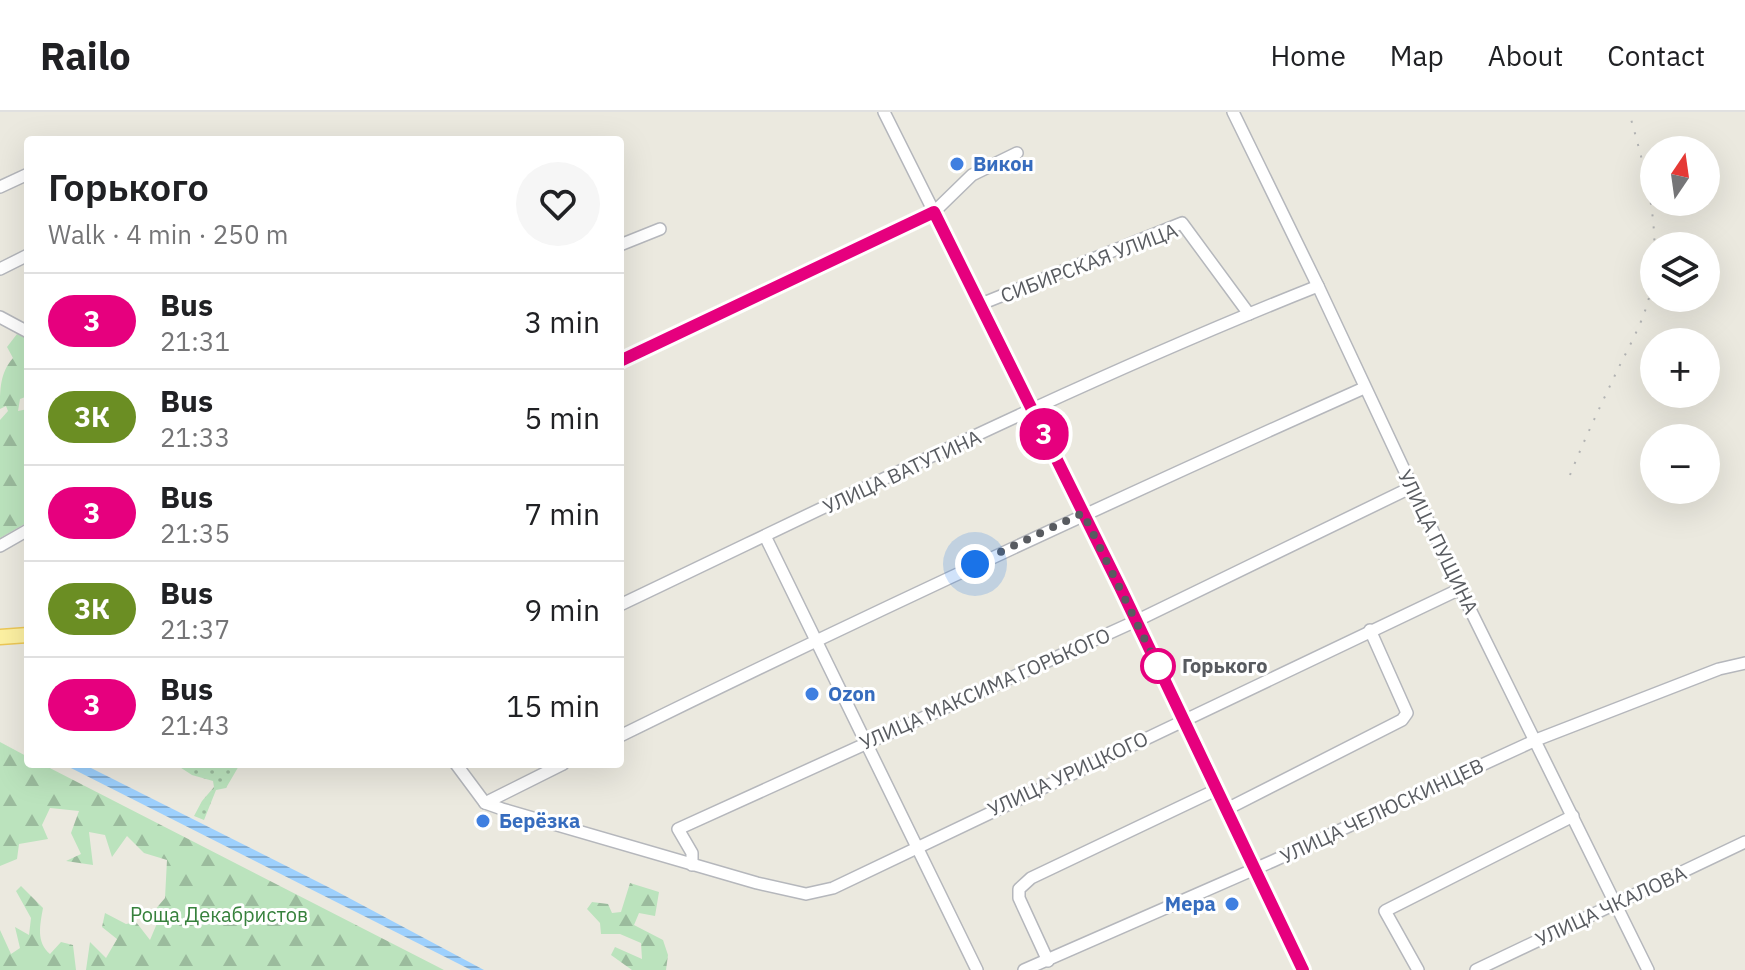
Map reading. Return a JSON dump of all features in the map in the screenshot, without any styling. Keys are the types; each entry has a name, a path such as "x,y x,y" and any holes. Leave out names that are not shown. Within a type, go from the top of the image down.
{"main road":[{"path":"624,359 934,212 1184,719 1303,970"},
{"path":"0,637 24,635"}],"street":[{"path":"884,112 934,212 972,175 1017,153"},
{"name":"УЛИЦА ПУЩИНА","path":"1233,112 1460,589 1648,970"},
{"path":"0,187 24,176"},
{"name":"СИБИРСКАЯ УЛИЦА","path":"981,304 1182,223 1249,314"},
{"path":"624,243 660,229"},
{"path":"0,269 24,257"},
{"name":"УЛИЦА ВАТУТИНА","path":"624,603 1033,411 1318,286"},
{"path":"0,317 24,330"},
{"path":"624,734 1083,513 1364,388"},
{"name":"УЛИЦА МАКСИМА ГОРЬКОГО","path":"692,865 692,853 678,829 1136,621 1412,487"},
{"path":"0,546 24,532"},
{"path":"765,536 977,970"},
{"name":"УЛИЦА УРИЦКОГО","path":"692,865 806,894 833,888 1460,589"},
{"path":"1227,809 1402,720 1407,713 1370,630"},
{"name":"УЛИЦА ЧЕЛЮСКИНЦЕВ","path":"1024,970 1255,869 1536,740 1719,669 1745,663"},
{"path":"459,768 485,803 692,865"},
{"path":"485,803 555,768"},
{"path":"1048,961 1019,898 1019,889 1031,878 1218,789"},
{"path":"1418,970 1385,911 1573,816"},
{"name":"УЛИЦА ЧКАЛОВА","path":"1476,970 1745,842"}],"green space":[{"path":"17,334 24,337 24,398 20,399 18,411 24,410 24,524 0,538 0,420 8,411 6,406 0,409 1,388 5,369 13,358 7,347"},
{"name":"Роща Декабристов","path":"0,742 24,755 24,768 50,768 444,970 86,970 90,942 106,958 117,939 102,927 105,913 126,924 136,922 150,940 158,921 154,911 165,898 167,860 144,853 127,836 112,857 105,835 89,832 93,865 66,861 81,854 71,833 79,811 50,808 42,825 48,839 19,844 17,859 0,866"},
{"path":"181,768 238,768 226,788 216,790 204,820 194,816 214,787 213,781"},
{"path":"630,883 659,892 655,916 639,913 634,925 663,940 668,955 666,970 632,970 611,955 615,947 642,959 641,943 620,934 601,934 600,923 587,909 592,902 608,904 612,913 621,912"},
{"name":"Роща Декабристов","path":"21,886 43,908 40,933 46,949 50,954 61,942 73,945 76,970 0,970 0,930 11,954 20,948 15,927 29,935 31,918 16,891"}],"water":[{"path":"71,768 91,768 334,890 484,970 471,970"}],"railway":[{"path":"1570,475 1641,321 1651,288 1653,221 1646,177 1629,112"}],"bus line":[{"name":"3","path":"624,359 934,212 1121,589 1303,970"}],"place":[{"name":"Викон","path":"957,164"},
{"name":"Горького","path":"1158,666"},
{"name":"Ozon","path":"812,694"},
{"name":"Берёзка","path":"483,821"},
{"name":"Мера","path":"1232,904"}],"route":[{"path":"975,564 1083,513 1163,677 1158,666"}]}
